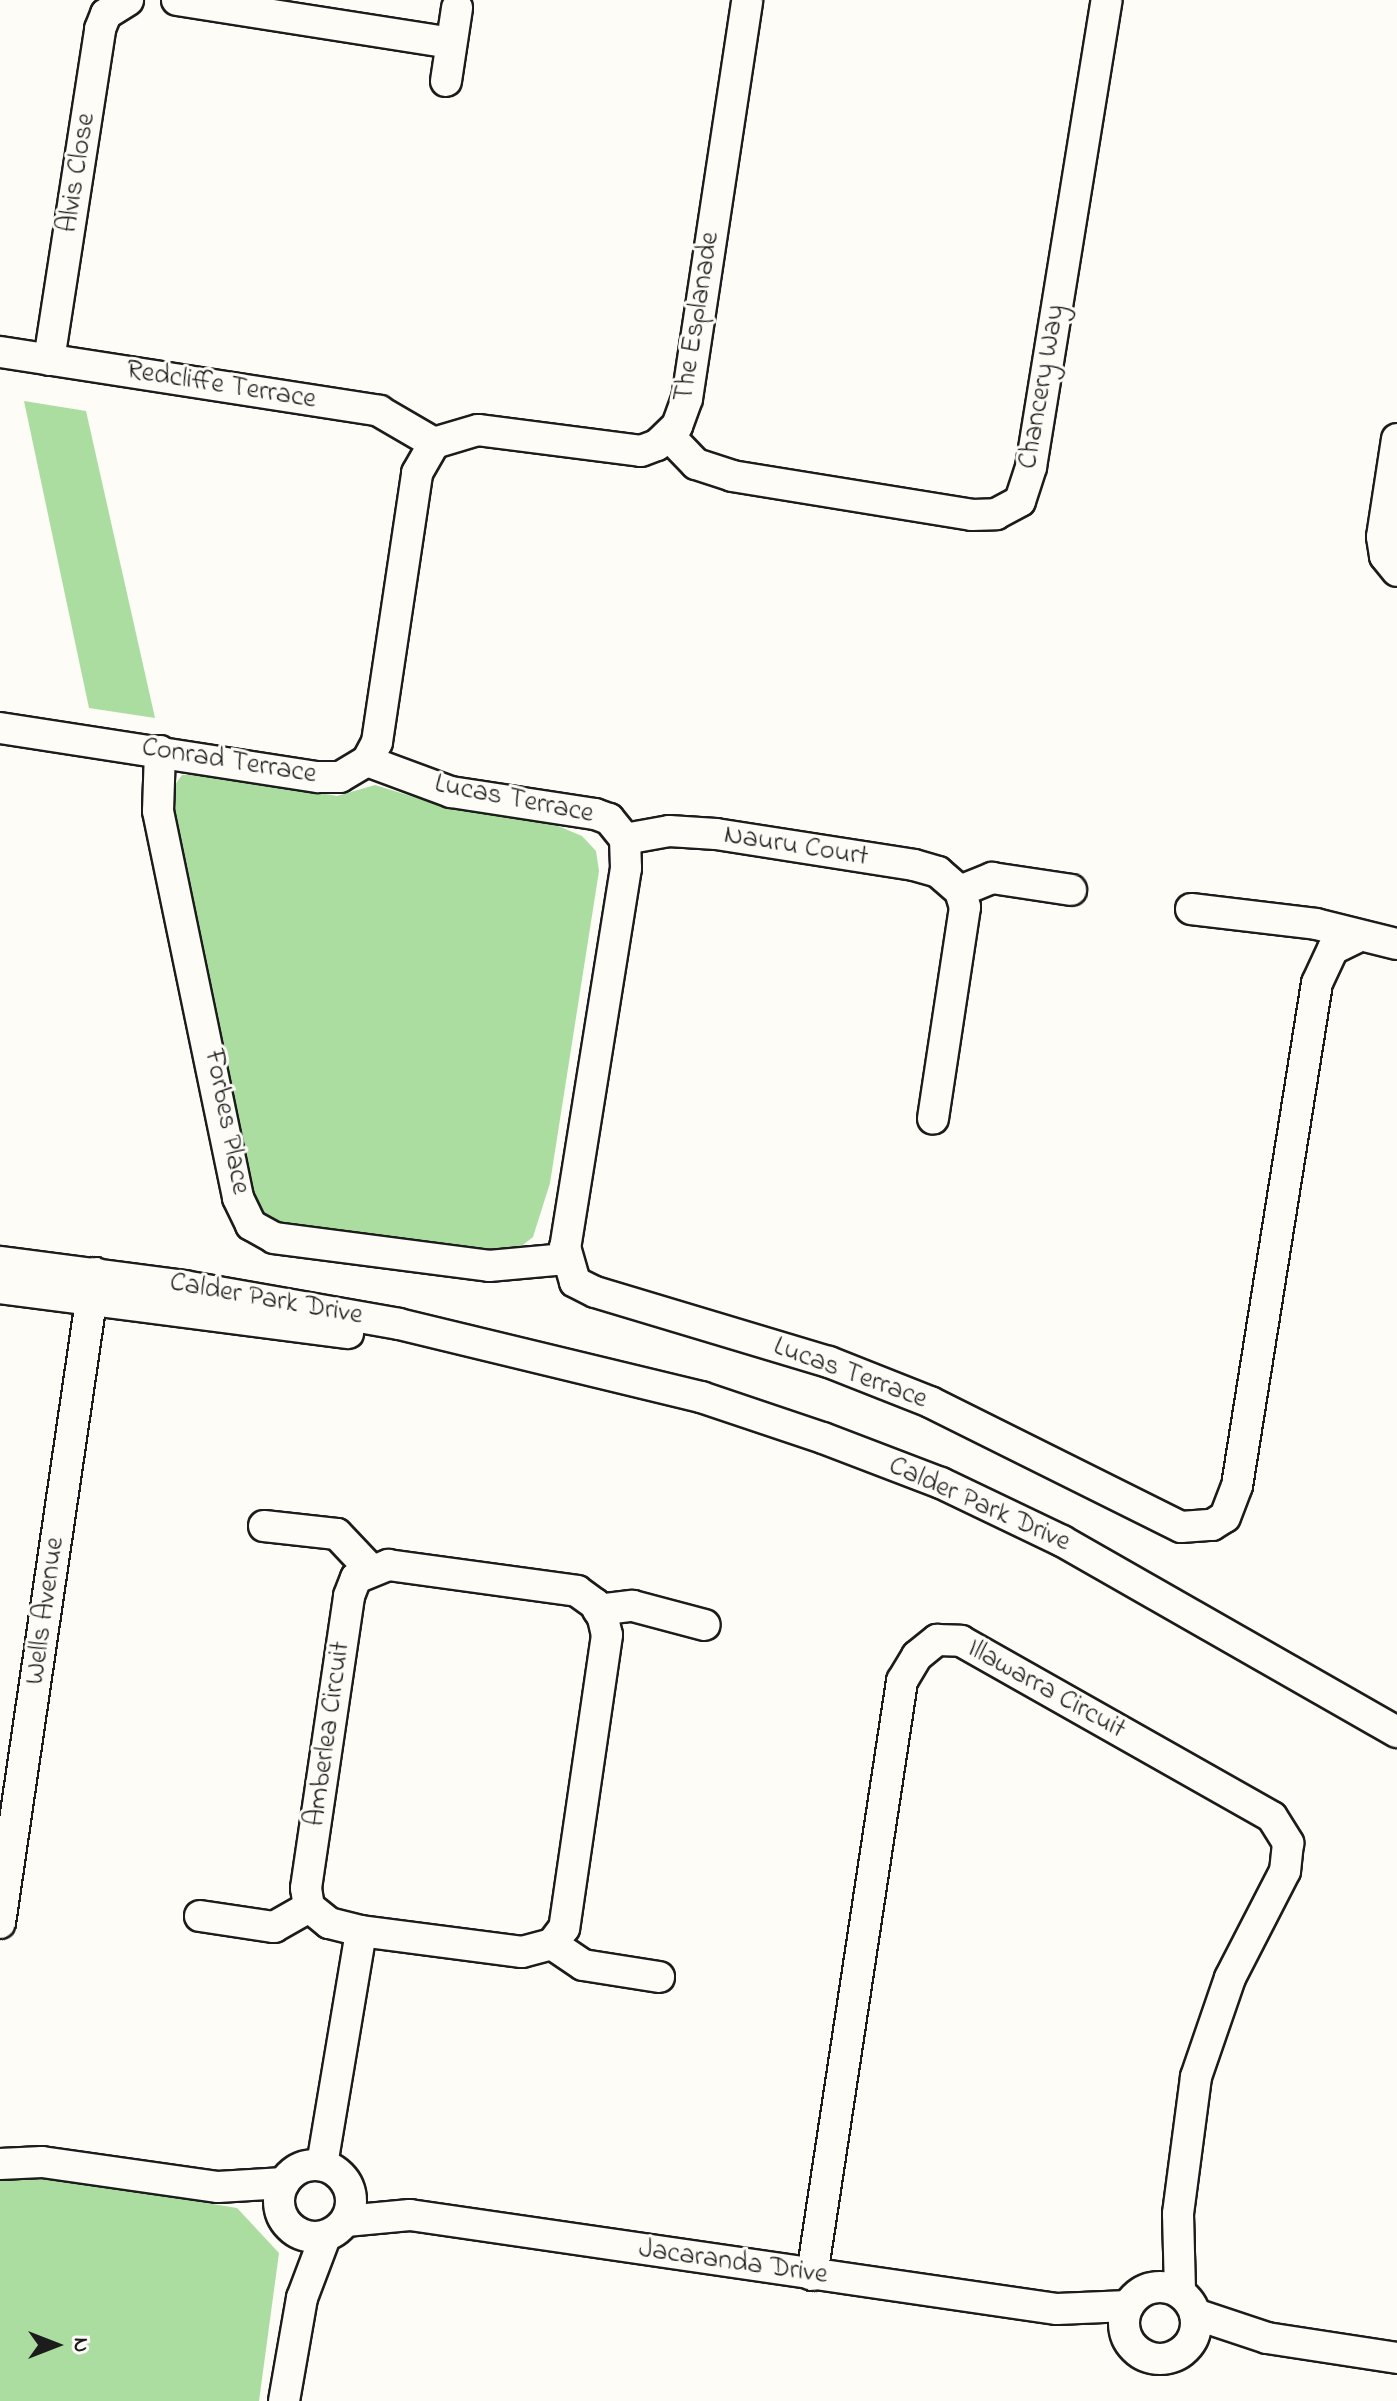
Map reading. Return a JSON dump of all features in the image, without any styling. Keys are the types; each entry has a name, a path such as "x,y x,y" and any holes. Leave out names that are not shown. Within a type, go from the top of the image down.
{"street":[{"name":"Alvis Close","path":"49,360 100,29 106,14 128,0"},
{"path":"177,0 451,43"},
{"name":"The Esplanade","path":"434,443 478,430 626,452 641,451 669,436 687,399 747,0"},
{"name":"Chancery Way","path":"669,436 696,464 732,476 972,515 996,514 1020,501 1031,467 1107,0"},
{"path":"446,81 457,8"},
{"name":"Redcliffe Terrace","path":"0,352 379,411 434,443"},
{"path":"1397,439 1382,537 1385,556 1397,571"},
{"path":"367,761 377,742 417,473 434,443"},
{"name":"Conrad Terrace","path":"0,728 330,778 349,774 367,761"},
{"name":"Forbes Place","path":"160,751 158,811 238,1198 251,1225 274,1238 489,1266 566,1259"},
{"name":"Lucas Terrace","path":"367,761 451,792 595,814 609,819 625,839 626,868 566,1259 569,1273 583,1289 829,1362 930,1402 1181,1527 1212,1525 1225,1517 1237,1486 1317,983 1333,949 1356,938"},
{"name":"Nauru Court","path":"625,839 669,831 716,834 914,865 938,872 960,891"},
{"path":"933,1119 965,907 960,891 992,878 1071,890"},
{"path":"1191,909 1316,924 1356,938 1397,944"},
{"name":"Calder Park Drive","path":"0,1262 93,1286 529,1356 701,1397 941,1483 1062,1541 1397,1732"},
{"name":"Calder Park Drive","path":"0,1288 93,1286"},
{"name":"Wells Avenue","path":"0,1923 93,1286"},
{"path":"200,1916 274,1927 309,1907 329,1923 361,1931 522,1952 552,1944 564,1928 607,1635 598,1610 577,1591 388,1565 371,1570 337,1534 264,1526"},
{"name":"Amberlea Circuit","path":"309,1907 306,1888 349,1596 356,1578 371,1570"},
{"path":"598,1610 633,1606 705,1625"},
{"name":"Illawarra Circuit","path":"812,2275 902,1681 917,1656 937,1640 961,1641 1272,1817 1288,1843 1285,1871 1230,1978 1196,2077 1178,2214 1176,2298"},
{"path":"322,2165 361,1931"},
{"path":"552,1944 583,1965 659,1977"},
{"path":"0,2141 42,2162"},
{"path":"0,2164 42,2162 218,2187 284,2183 301,2168 322,2165 339,2174 350,2191 336,2229 302,2298 284,2401"},
{"path":"284,2183 302,2298"},
{"path":"218,2187 288,2223 336,2229"},
{"name":"Jacaranda Drive","path":"350,2191 410,2215 812,2275 1057,2309 1128,2306"},
{"name":"Jacaranda Drive","path":"336,2229 410,2215"},
{"path":"1176,2298 1190,2344"},
{"path":"1267,2338 1176,2298 1128,2306 1126,2338 1151,2359 1173,2358 1190,2344 1267,2338 1397,2358"},
{"name":"Jacaranda Drive","path":"1057,2309 1126,2338"}],"green space":[{"path":"24,401 86,411 155,718 89,708"},
{"path":"217,774 337,796 375,785 430,802 558,826 582,836 596,851 599,871 550,1183 533,1237 515,1251 485,1253 274,1222 252,1206 162,803 182,775"},
{"path":"0,2169 237,2208 279,2253 259,2401 0,2401"}]}
